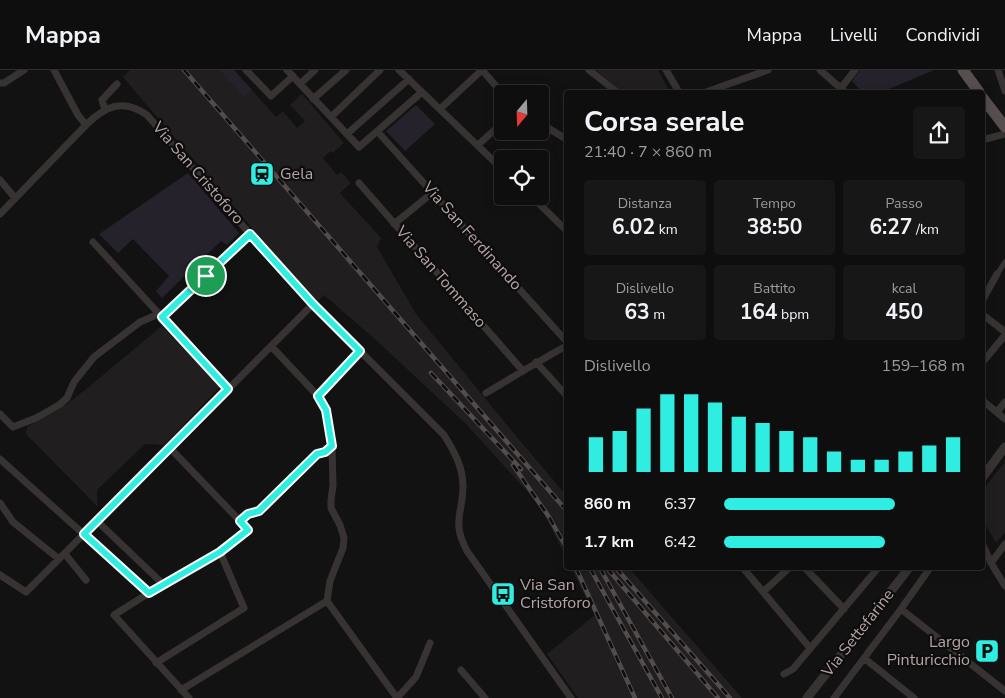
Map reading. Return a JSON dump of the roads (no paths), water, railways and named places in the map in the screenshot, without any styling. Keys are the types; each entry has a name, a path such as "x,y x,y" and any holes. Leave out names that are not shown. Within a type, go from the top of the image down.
{"main road":[{"path":"963,70 978,90"},
{"path":"985,101 1005,127"}],"street":[{"path":"0,83 4,83 24,70"},
{"path":"54,70 78,115 86,125"},
{"path":"246,70 271,96 293,76"},
{"path":"287,70 359,147 422,92"},
{"path":"300,84 315,70"},
{"path":"313,99 346,70"},
{"path":"331,117 380,70"},
{"path":"440,109 482,70 495,85"},
{"path":"589,70 614,90"},
{"path":"666,70 678,90"},
{"path":"711,90 753,72 768,70"},
{"path":"820,70 843,90 855,70"},
{"path":"998,70 1005,91"},
{"path":"403,71 422,92 494,161"},
{"path":"347,134 409,79"},
{"path":"0,214 86,125 105,110 102,100 117,84"},
{"name":"Via San Cristoforo","path":"105,110 111,107 123,106 135,108 147,115 313,304 444,435 459,463 463,480 463,494 458,524 464,545 572,698"},
{"path":"549,129 564,138"},
{"path":"478,145 494,130"},
{"name":"Via San Ferdinando","path":"377,131 564,339"},
{"path":"985,139 1005,134"},
{"path":"0,180 15,198"},
{"name":"Via San Tommaso","path":"359,183 523,371"},
{"path":"394,224 432,193"},
{"path":"540,205 564,228"},
{"path":"0,414 13,427 36,418 59,405 67,398 74,382 94,357 140,322 160,315 250,234"},
{"path":"93,242 228,389"},
{"path":"985,296 1005,262"},
{"path":"0,575 26,592 313,304"},
{"path":"985,317 1004,338 985,359"},
{"path":"271,346 318,396 326,410 332,446 332,508 344,538 343,548 330,581 327,601 397,698 416,677 430,643"},
{"path":"486,393 564,347"},
{"path":"318,396 360,351"},
{"path":"536,362 564,394"},
{"path":"985,402 1005,419"},
{"path":"997,412 1005,402"},
{"path":"240,521 248,514 259,511 317,454 325,452 332,446"},
{"path":"985,475 1005,447"},
{"path":"170,448 248,530 220,552 149,593 114,616 189,698"},
{"path":"0,459 149,593"},
{"path":"0,503 12,522 62,557 86,580"},
{"path":"97,521 164,585"},
{"path":"991,563 1005,544"},
{"path":"156,663 244,608 220,552"},
{"path":"985,552 1005,586"},
{"path":"745,570 810,648"},
{"path":"763,592 787,570"},
{"path":"807,570 844,609"},
{"path":"784,674 793,670 876,570"},
{"name":"Via Settefarine","path":"807,698 907,570"},
{"path":"834,698 929,570"},
{"path":"181,690 327,601"},
{"path":"901,609 1005,691"},
{"path":"864,658 914,698"},
{"path":"461,670 485,698"}],"railway":[{"path":"184,70 564,508"},
{"path":"431,373 521,469"},
{"path":"513,465 549,517 564,543"},
{"path":"577,570 635,698"},
{"path":"591,570 662,698"},
{"path":"601,570 672,698"},
{"path":"609,570 718,698"},
{"path":"618,570 730,698"}],"place":[{"name":"Gela","path":"262,174"},
{"name":"Via San Cristoforo","path":"503,594"},
{"name":"Largo Pinturicchio","path":"987,651"}]}
